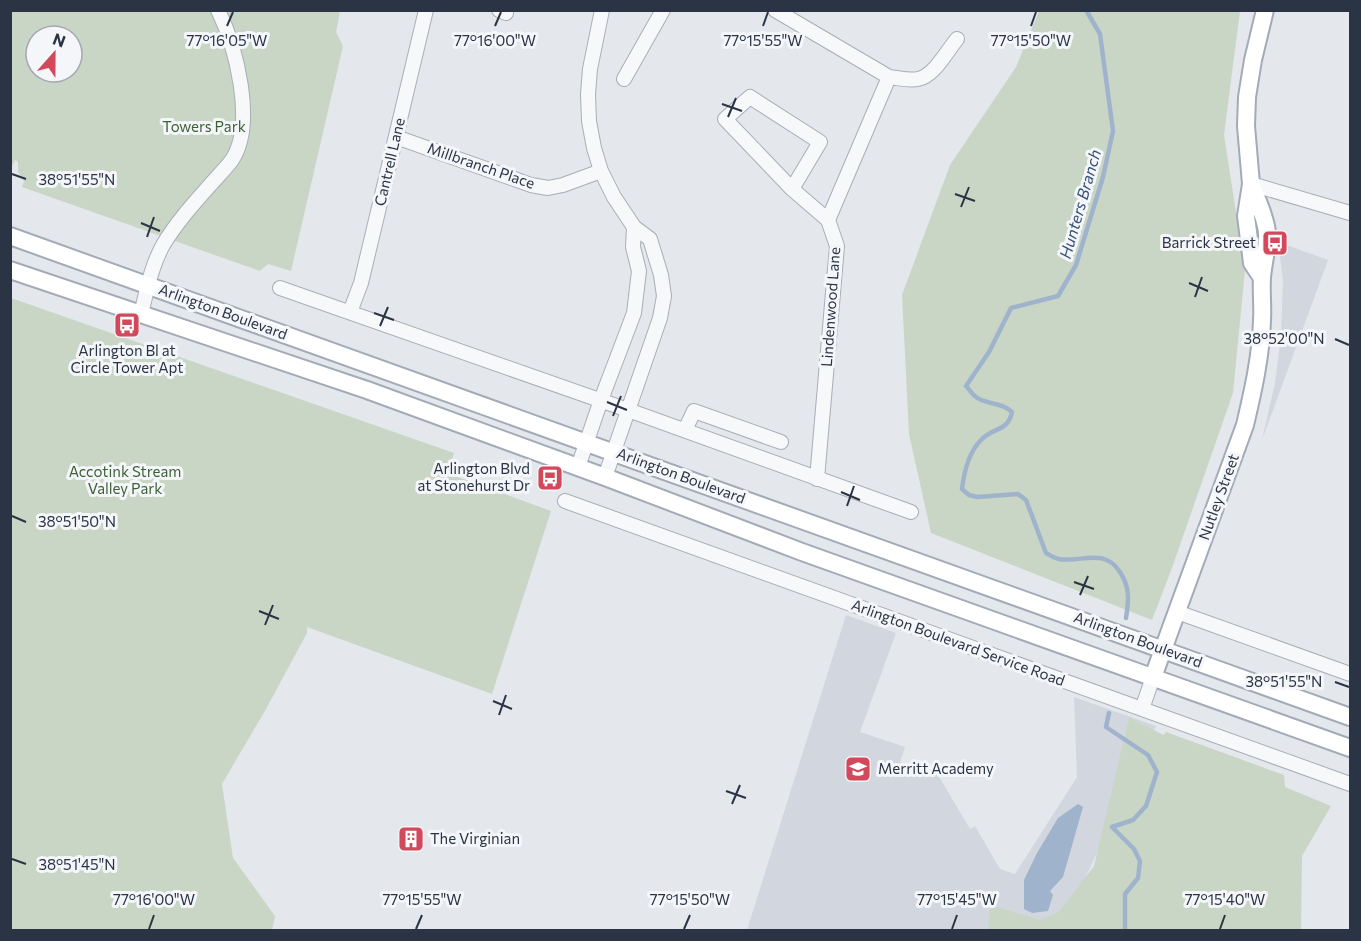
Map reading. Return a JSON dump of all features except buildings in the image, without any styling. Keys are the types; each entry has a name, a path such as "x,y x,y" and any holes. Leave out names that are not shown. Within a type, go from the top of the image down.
{"main road":[{"name":"Nutley Street","path":"1153,677 1245,425 1259,355 1262,278 1267,234 1263,213 1251,184 1246,126 1252,60 1265,10"},
{"name":"Arlington Boulevard","path":"10,236 1350,717"},
{"name":"Arlington Boulevard","path":"10,270 367,390 802,552 1350,748"}],"street":[{"path":"141,314 153,266 164,244 193,204 231,160 242,138 243,113 239,80 231,42 218,10"},
{"name":"Cantrell Lane","path":"350,312 361,283 426,10"},
{"path":"602,10 590,69 588,94 592,139 601,171 614,197 634,227 650,239 661,275 664,296 660,318 605,477"},
{"path":"624,79 663,10"},
{"path":"775,10 889,77 907,80 925,77 957,39"},
{"path":"792,189 820,142 750,97 724,119 792,189 828,220 889,77"},
{"name":"Millbranch Place","path":"396,137 531,185 548,188 601,171"},
{"path":"1251,184 1350,213"},
{"name":"Lindenwood Lane","path":"817,479 837,246 828,220"},
{"path":"578,467 634,313 639,271 633,247 634,227"},
{"path":"280,288 601,400 911,512"},
{"path":"685,430 694,411 781,442"},
{"name":"Arlington Boulevard Service Road","path":"565,501 1350,784"},
{"path":"1177,612 1350,674"},
{"name":"Nutley Street","path":"1142,709 1153,677"}],"shaded area":[{"path":"1278,242 1328,260 1262,440 1275,383 1281,336 1283,280"},
{"name":"Merritt Academy","path":"846,615 896,633 860,732 905,747 900,762 938,775 970,829 975,826 1000,869 1015,874 1077,777 1074,697 1156,726 1061,930 747,930"}],"green space":[{"name":"Towers Park","path":"11,11 340,11 336,32 343,46 291,271 268,264 260,271 22,187 24,181 18,172 18,162 15,160 11,168"},
{"path":"1039,11 1240,11 1224,135 1245,270 1233,393 1152,620 931,533 909,434 902,295 950,165 1016,67"},
{"name":"Accotink Stream Valley Park","path":"11,298 454,453 447,473 551,511 492,694 307,627 307,633 266,709 222,784 233,858 275,916 272,930 11,930"},
{"path":"1129,718 1164,735 1166,732 1284,775 1285,787 1331,806 1302,856 1301,930 988,930 990,905 1040,920 1059,912 1094,866"}],"water":[{"path":"1078,804 1083,807 1063,877 1050,891 1053,895 1048,911 1032,913 1024,909 1024,880 1058,818"}],"waterway":[{"name":"Hunters Branch","path":"1086,10 1100,34 1113,131 1103,177 1076,265 1058,296 1011,308 989,352 966,386 980,400 1004,407 1012,412 1004,426 986,436 973,450 962,489 969,495 977,497 1018,494 1026,500 1046,553 1059,559 1099,558 1114,564 1127,589 1126,618"},
{"name":"Hunters Branch","path":"1109,713 1106,727 1148,755 1157,772 1146,806 1133,820 1112,827 1134,849 1140,861 1138,878 1125,894 1125,930"}],"place":[{"name":"Barrick Street","path":"1275,243"},
{"name":"Arlington Bl at Circle Tower Apt","path":"127,325"},
{"name":"Arlington Blvd at Stonehurst Dr","path":"550,478"},
{"name":"Merritt Academy","path":"858,769"},
{"name":"The Virginian","path":"411,839"}]}
